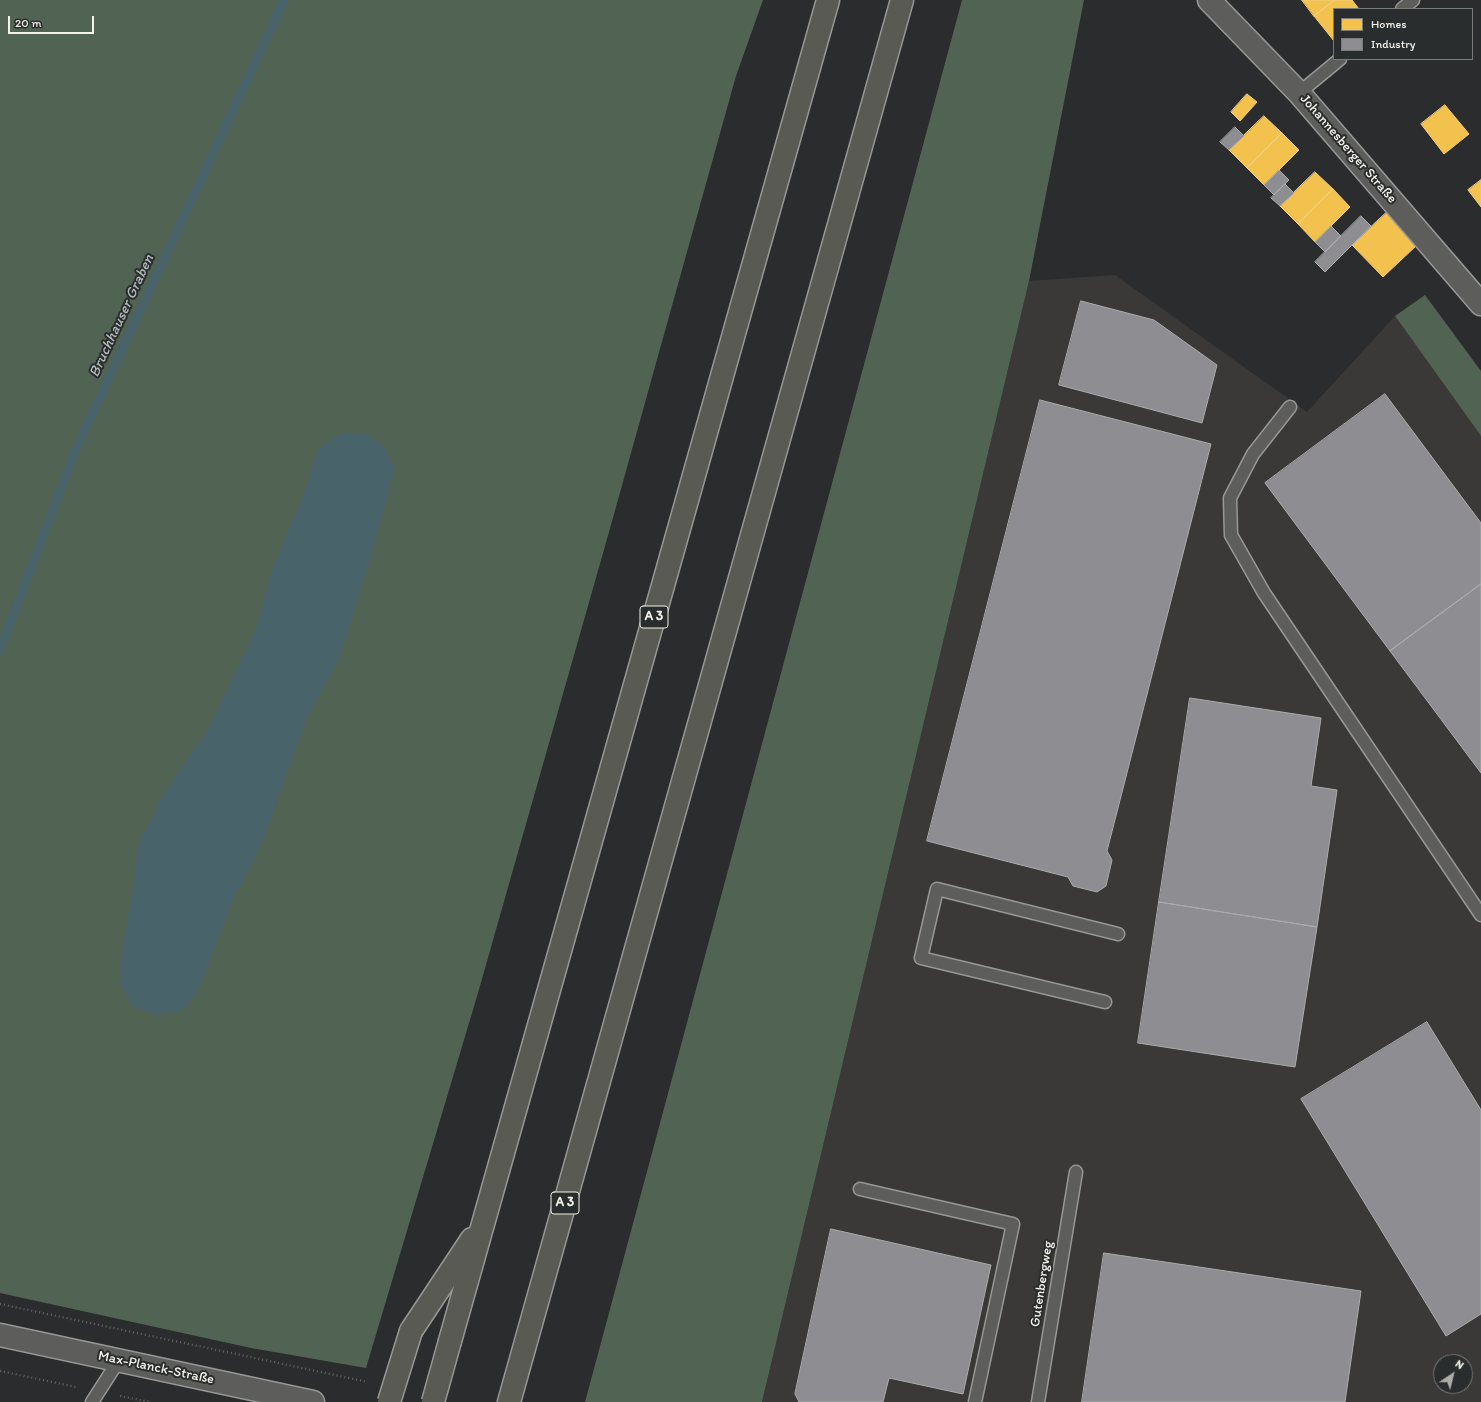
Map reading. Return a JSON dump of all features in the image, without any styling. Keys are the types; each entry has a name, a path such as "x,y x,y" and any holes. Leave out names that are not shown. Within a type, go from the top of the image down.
{"highway":[{"name":"A 3","path":"432,1402 828,0"},
{"name":"A 3","path":"509,1402 902,0"},
{"path":"389,1402 411,1331 484,1221"}],"street":[{"name":"Johannesberger Straße","path":"1209,0 1299,93 1481,304"},
{"name":"Max-Planck-Straße","path":"0,1335 313,1402"}],"lane":[{"path":"1403,8 1413,0"},
{"path":"1299,93 1339,60"},
{"path":"1290,407 1252,454 1230,498 1231,535 1264,594 1481,914"},
{"path":"1105,1002 921,958 938,890 1118,934"},
{"name":"Gutenbergweg","path":"1038,1402 1076,1172"},
{"path":"860,1189 1013,1224 975,1402"},
{"path":"92,1402 119,1360"}],"path":[{"path":"0,1304 374,1384"}],"shaded area":[{"path":"1115,275 1307,412 1395,316 1481,436 1481,1402 762,1402 1029,281"}],"green space":[{"path":"0,0 763,0 736,76 609,532 478,993 366,1368 251,1348 0,1293"},
{"path":"962,0 1084,0 1029,281 762,1402 585,1402"},
{"path":"1425,295 1481,371 1481,436 1395,316"}],"water":[{"path":"343,432 365,434 384,446 395,468 374,547 341,653 307,718 264,838 234,897 200,987 186,1007 173,1013 156,1015 134,1007 120,984 121,956 130,907 138,844 166,790 207,731 256,629 271,572 306,488 317,450"}],"building: Homes":[{"path":"1302,0 1335,0 1314,16"},
{"path":"1335,0 1352,0 1358,8 1333,8 1333,40 1314,16"},
{"path":"1247,94 1257,102 1240,121 1231,112"},
{"path":"1445,105 1469,134 1444,154 1421,124"},
{"path":"1264,116 1282,133 1247,168 1229,150"},
{"path":"1282,133 1299,150 1264,185 1247,168"},
{"path":"1315,172 1333,189 1298,224 1280,206"},
{"path":"1481,180 1481,207 1468,190"},
{"path":"1333,189 1350,207 1315,242 1298,224"},
{"path":"1386,213 1417,245 1383,277 1352,245"}],"building: Industry":[{"path":"1235,127 1244,136 1229,150 1220,142"},
{"path":"1279,170 1289,180 1274,195 1264,185"},
{"path":"1285,184 1294,193 1280,206 1271,198"},
{"path":"1361,216 1371,226 1325,272 1315,262"},
{"path":"1331,226 1341,236 1325,252 1315,242"},
{"path":"1081,301 1154,320 1217,365 1202,423 1059,385"},
{"path":"1385,394 1481,523 1481,584 1390,651 1265,483"},
{"path":"1040,400 1211,444 1107,851 1112,860 1106,886 1097,892 1073,886 1068,877 927,841"},
{"path":"1481,584 1481,773 1390,651"},
{"path":"1190,698 1321,718 1311,786 1337,790 1317,927 1159,902"},
{"path":"1159,902 1317,927 1295,1067 1138,1043"},
{"path":"1427,1022 1481,1110 1481,1314 1446,1336 1301,1099"},
{"path":"831,1229 991,1265 963,1394 889,1378 883,1402 799,1402 795,1394"},
{"path":"1104,1253 1361,1291 1345,1402 1082,1402"}],"waterway":[{"name":"Bruchhauser Graben","path":"0,650 75,451 284,0"}]}
